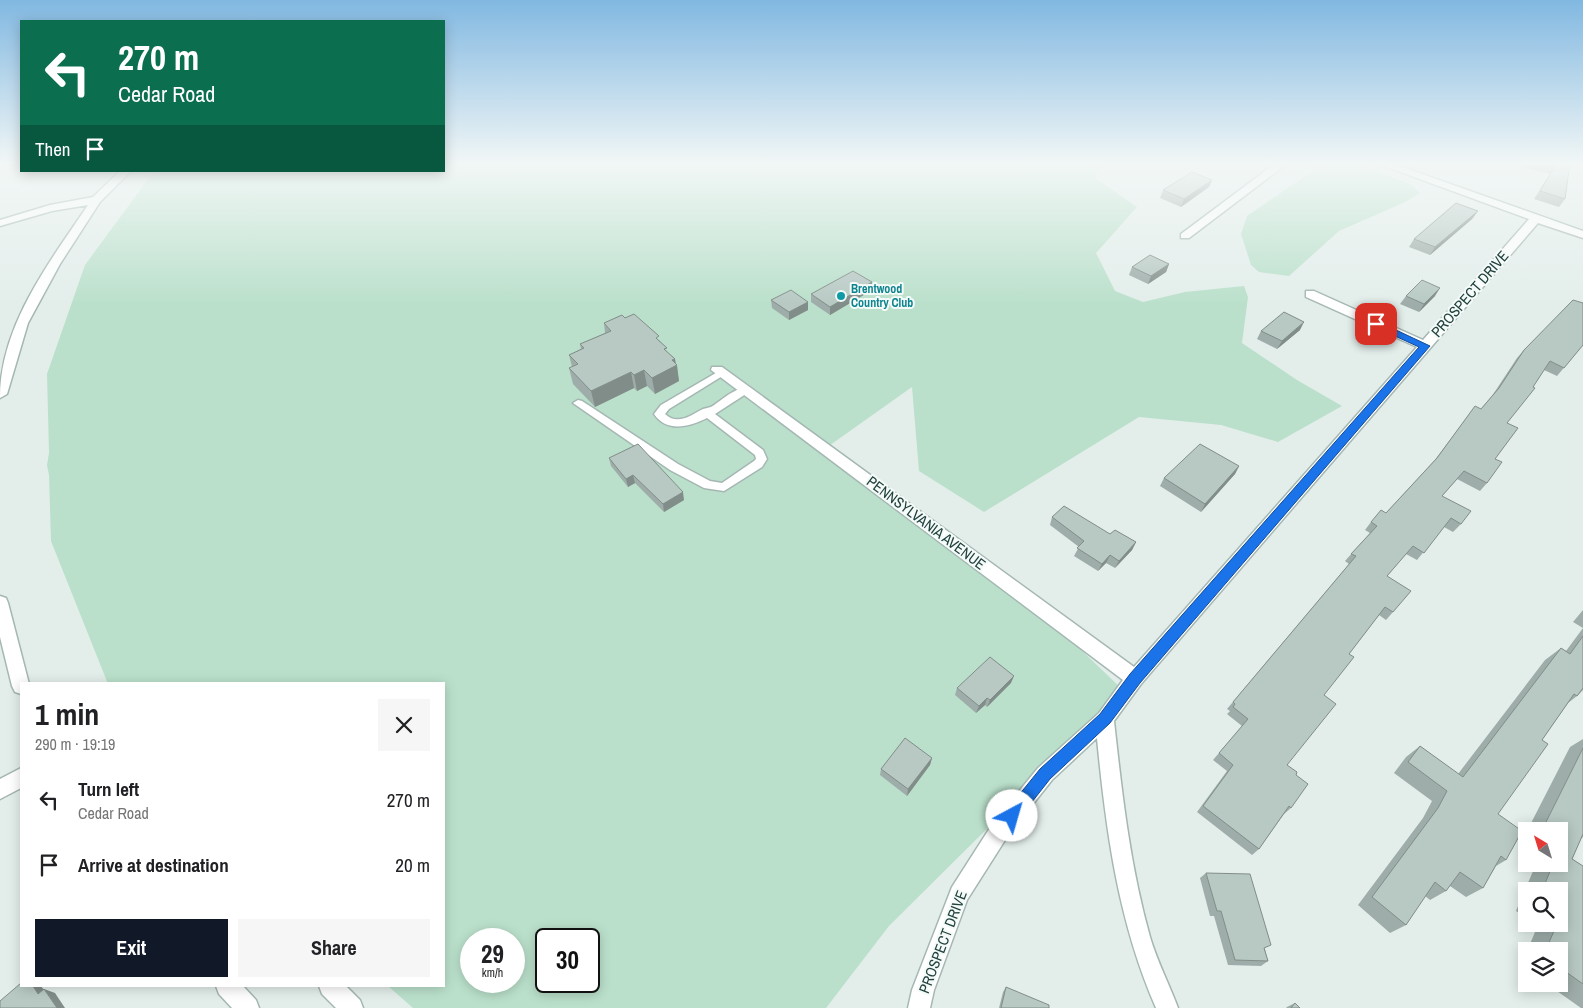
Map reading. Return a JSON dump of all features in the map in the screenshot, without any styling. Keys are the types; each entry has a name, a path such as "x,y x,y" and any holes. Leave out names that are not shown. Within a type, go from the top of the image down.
{"street":[{"path":"0,223 43,210"},
{"path":"0,394 22,324 54,264 89,210"},
{"path":"1186,236 1221,210"},
{"path":"1514,210 1583,235"},
{"name":"PROSPECT DRIVE","path":"919,1008 922,990 959,894 995,838 1045,774 1105,719 1135,678 1536,218"},
{"path":"1310,294 1426,346"},
{"name":"PENNSYLVANIA AVENUE","path":"719,371 1135,678"},
{"path":"0,603 20,682"},
{"path":"1105,719 1114,814 1130,908 1166,1008"},
{"path":"0,790 20,778"},
{"path":"228,987 248,1008"}],"lane":[{"path":"719,371 672,402 659,414 663,420 672,424 685,424 745,390"},
{"path":"578,402 674,467 708,485 724,487 758,464 762,459 759,453 706,412"}],"green space":[{"name":"Brentwood Country Club","path":"125,210 1134,210 1096,253 1115,291 1143,302 1185,292 1244,286 1248,297 1242,343 1297,380 1342,406 1278,442 1221,425 1139,417 984,512 919,471 912,387 826,448 1026,597 1125,692 889,926 826,1008 413,1008 389,987 445,987 445,682 107,682 51,541 47,465 49,453 47,374 85,265"},
{"path":"1256,210 1387,210 1339,231 1289,276 1259,272 1251,265 1241,234 1247,216"}],"building":[{"path":"1448,210 1478,211 1435,247 1414,239"},
{"path":"1150,255 1169,264 1151,276 1132,267"},
{"path":"853,271 872,282 830,307 811,294"},
{"path":"1422,280 1440,288 1424,304 1406,296"},
{"path":"791,290 808,302 789,312 771,300"},
{"path":"1573,300 1583,303 1583,345 1564,368 1550,361 1533,387 1535,388 1507,423 1518,428 1495,459 1502,462 1487,483 1464,471 1442,496 1471,511 1461,524 1451,518 1424,553 1413,546 1387,576 1411,591 1393,612 1385,607 1349,654 1354,657 1324,695 1336,704 1287,765 1297,772 1296,775 1308,784 1291,808 1289,806 1259,849 1203,806 1233,765 1219,753 1248,719 1233,707 1235,704 1233,702 1356,556 1351,554 1377,526 1371,522 1381,510 1386,513 1437,458 1475,406 1481,409 1499,388 1524,350"},
{"path":"1284,312 1304,322 1282,341 1261,331"},
{"path":"634,314 659,336 656,338 667,348 664,349 675,359 672,360 677,365 652,378 644,370 634,375 631,372 591,391 569,368 578,364 569,355 584,348 580,344 611,331 604,323 622,315 625,318"},
{"path":"638,444 683,492 663,504 633,475 626,479 609,458"},
{"path":"1200,444 1239,466 1205,504 1164,478"},
{"path":"1064,506 1110,534 1115,530 1136,542 1119,561 1110,555 1102,564 1077,548 1084,541 1052,517"},
{"path":"1583,636 1583,688 1577,696 1574,694 1542,740 1548,744 1498,814 1518,828 1518,838 1506,860 1501,856 1483,888 1460,872 1446,891 1435,882 1406,925 1372,897 1438,808 1447,791 1408,762 1420,746 1463,777 1561,648 1570,654"},
{"path":"990,657 1014,676 990,700 987,698 979,706 957,688"},
{"path":"905,738 932,758 908,789 881,769"},
{"path":"1583,748 1583,834 1572,859 1583,866 1583,984 1568,973 1568,942 1549,942 1554,932 1568,932 1568,882 1546,882 1550,872 1568,872 1568,822 1546,822"},
{"path":"1206,873 1250,874 1271,945 1264,948 1268,961 1235,960 1221,911 1217,911"},
{"path":"20,984 20,987 34,987 38,994 44,989 57,1008 0,1008 0,1001"},
{"path":"1006,987 1049,1005 1049,1008 1001,1008"},
{"path":"1295,1003 1300,1008 1291,1008"}],"place":[{"name":"Brentwood Country Club","path":"841,296"}],"route":[{"path":"1012,816 1045,774 1105,719 1135,678 1426,346 1376,324"}]}
